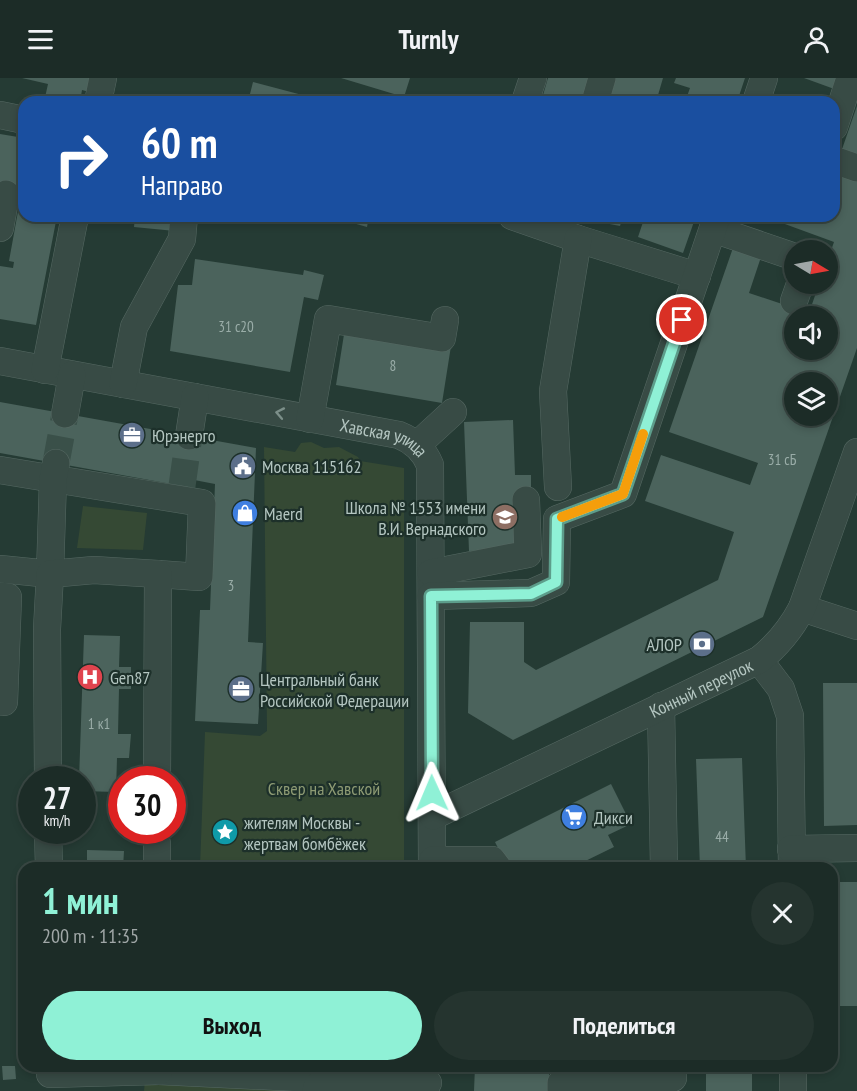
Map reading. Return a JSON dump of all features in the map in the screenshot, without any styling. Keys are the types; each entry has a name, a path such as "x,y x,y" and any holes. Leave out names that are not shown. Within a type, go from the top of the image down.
{"street":[{"path":"99,96 103,78"},
{"path":"527,96 533,78"},
{"path":"597,96 602,78"},
{"path":"758,96 764,78"},
{"path":"840,109 850,78"},
{"path":"0,116 18,119"},
{"path":"840,162 857,168"},
{"path":"0,228 10,194"},
{"path":"45,370 74,222"},
{"path":"123,384 134,327 182,239 183,222"},
{"path":"529,222 697,276"},
{"path":"431,584 531,594 556,582 557,519 623,494 715,222 784,252"},
{"path":"558,487 553,391 578,239"},
{"path":"310,419 328,319 442,338 445,320"},
{"name":"Хавская улица","path":"0,361 399,435 417,445 427,456 430,465 433,862"},
{"path":"65,414 72,375"},
{"path":"189,436 195,397"},
{"path":"417,445 453,412"},
{"name":"Конный переулок","path":"433,816 759,660 777,646 789,632 802,608 857,452"},
{"path":"0,470 54,471 181,492 202,503 199,577 94,570 50,574 0,569"},
{"path":"48,766 47,663 54,471"},
{"path":"431,584 528,554 526,500"},
{"path":"156,766 158,574"},
{"path":"0,596 8,597 4,702"},
{"path":"802,608 857,626"},
{"path":"759,660 782,689 790,716 791,859 857,848"},
{"path":"661,706 663,862"},
{"path":"48,844 49,862"},
{"path":"462,862 492,860 494,862"},
{"path":"51,1077 118,1072"},
{"path":"207,1072 304,1078 316,1089 428,1080"},
{"path":"561,1080 672,1078 672,1072"},
{"path":"793,1072 793,1091"}],"green space":[{"name":"Сквер на Хавской","path":"311,442 324,448 339,447 358,457 360,461 404,468 404,862 200,862 205,732 260,736 267,731 264,447 295,452 301,443"},
{"path":"83,506 147,513 143,550 77,548"},
{"path":"208,1072 298,1072 300,1091 144,1091 145,1080"},
{"path":"362,1072 405,1072 407,1084 369,1081"}],"building":[{"path":"22,78 96,78 93,93 82,90 81,96 45,96 48,84"},
{"path":"341,78 410,78 404,96"},
{"path":"548,78 590,78 584,96 543,96"},
{"path":"616,78 663,78 658,96 611,96"},
{"path":"676,78 745,78 739,96 687,96 690,88 674,83"},
{"path":"804,78 841,78 837,90"},
{"path":"253,82 306,96 250,96"},
{"path":"857,106 857,161 840,155"},
{"path":"0,134 18,137 18,190 0,186"},
{"path":"840,170 857,175 857,348 838,402 838,372 784,372 784,426 830,426 763,617 513,740 468,713 470,622 524,622 524,662 536,670 718,580 734,532 645,501 661,455 750,485 758,463 669,432 734,245 762,254 749,293 788,306 784,306 784,360 838,360 838,306 811,306 816,294 838,294 838,240 829,240 779,222 840,222"},
{"path":"18,212 18,222 56,222 36,325 0,319 0,266 13,268 14,262 9,261"},
{"path":"134,222 176,222 175,231 134,227"},
{"path":"349,222 368,222 367,227"},
{"path":"599,222 621,222 620,226"},
{"path":"643,222 694,222 683,253 638,237"},
{"path":"195,259 303,275 304,270 324,275 318,300 304,297 290,372 170,351 178,285 192,285"},
{"path":"345,328 451,346 442,403 336,385"},
{"path":"0,402 256,448 248,642 263,643 258,724 195,721 200,610 210,610 215,484 189,479 188,487 0,453"},
{"name":"Школа № 1553 имени В.И. Вернадского","path":"513,420 515,475 531,475 531,495 517,549 469,551 464,422"},
{"path":"84,635 120,636 119,667 131,667 131,689 119,689 118,734 131,734 129,758 117,758 117,766 108,766 108,792 96,791 96,766 79,766"},
{"path":"823,683 857,683 857,825 824,826"},
{"path":"742,758 746,862 700,862 696,759"},
{"path":"611,784 631,824 608,835 614,847 583,862 505,862 495,842"},
{"path":"87,850 124,851 123,862 87,862"},
{"path":"838,882 857,882 857,1006 838,1006"},
{"path":"2,1066 15,1066 16,1079 3,1080"},
{"path":"475,1072 549,1072 549,1091 474,1091"},
{"path":"706,1072 752,1072 752,1091 706,1091"}],"tunnel":[{"path":"56,463 65,414"},
{"path":"182,486 189,436"}],"slow traffic":[{"path":"562,517 623,494 643,434"}],"place":[{"name":"Юрэнерго","path":"132,435"},
{"name":"Москва 115162","path":"243,466"},
{"name":"Maerd","path":"245,513"},
{"name":"Школа № 1553 имени В.И. Вернадского","path":"505,517"},
{"name":"АЛОР","path":"702,644"},
{"name":"Gen87","path":"90,677"},
{"name":"Центральный банк Российской Федерации","path":"241,689"},
{"name":"Дикси","path":"574,817"},
{"name":"жителям Москвы - жертвам бомбёжек","path":"225,832"}],"route":[{"path":"432,793 431,596 531,594 556,582 557,519 623,494 682,320"}]}
